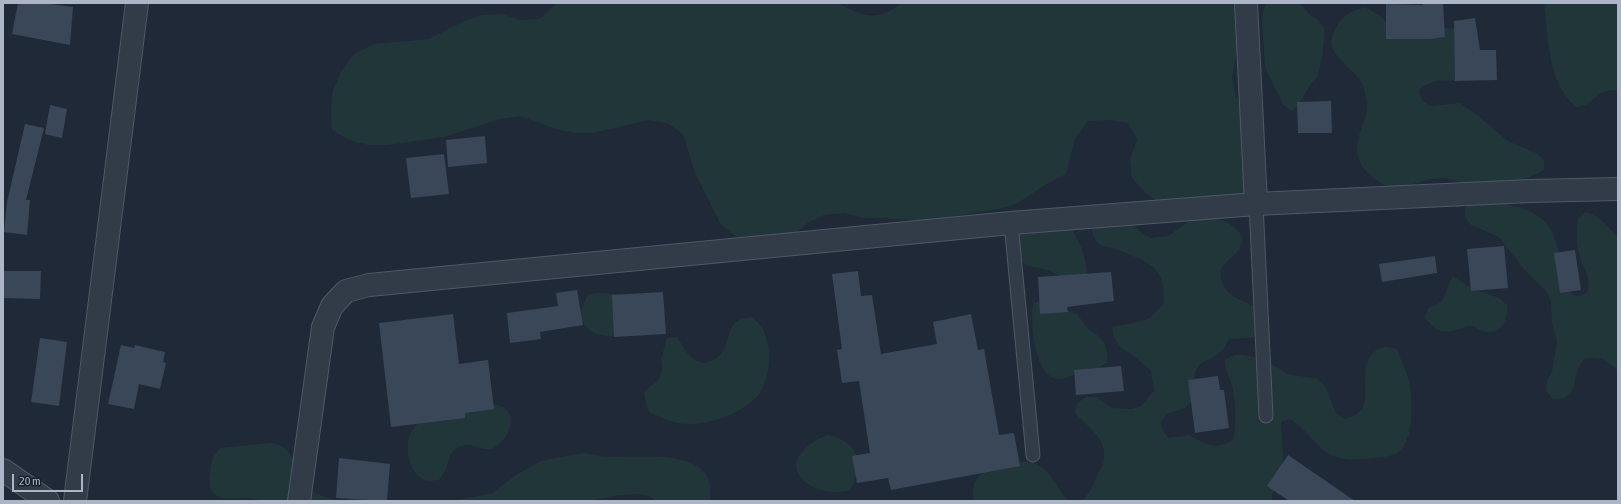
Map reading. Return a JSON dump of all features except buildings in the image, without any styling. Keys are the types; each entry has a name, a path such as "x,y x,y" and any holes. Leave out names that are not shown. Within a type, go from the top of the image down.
{"street":[{"path":"75,501 137,3"},
{"path":"1246,3 1256,204"},
{"path":"299,501 323,327 332,306 346,291 369,285 1011,223 1256,204 1530,191 1618,189"},
{"path":"3,470 48,501"}],"lane":[{"path":"1256,204 1266,416"},
{"path":"1011,223 1033,455"}],"green space":[{"path":"557,3 838,3 855,12 878,15 893,9 901,3 1250,3 1243,40 1236,57 1232,77 1236,97 1248,111 1256,153 1243,203 1162,205 1145,193 1132,178 1130,159 1137,140 1128,123 1108,120 1088,121 1075,139 1066,174 1048,183 1018,203 1000,209 922,221 863,218 844,213 824,215 807,223 792,237 756,242 737,237 721,225 695,173 683,134 667,123 648,120 593,133 575,133 556,129 520,116 500,119 444,137 388,145 368,145 349,140 332,130 331,110 333,90 342,70 354,54 374,44 429,39 464,21 482,15 502,14 521,20 540,19"},
{"path":"1266,3 1300,3 1309,14 1318,20 1324,28 1322,58 1317,77 1310,85 1299,104 1292,111 1284,106 1265,68 1262,23 1263,11"},
{"path":"1544,3 1618,3 1618,91 1610,90 1601,93 1586,105 1576,107 1566,97 1554,72 1548,44"},
{"path":"1365,7 1382,17 1388,25 1463,29 1465,80 1441,80 1426,85 1419,90 1422,100 1430,106 1460,103 1476,114 1508,141 1536,153 1544,160 1544,170 1527,178 1508,182 1469,184 1447,178 1439,178 1391,189 1368,173 1362,166 1357,152 1357,143 1367,109 1364,88 1360,80 1334,52 1331,41 1337,25 1343,17"},
{"path":"1474,201 1496,202 1519,207 1530,211 1547,224 1553,234 1560,255 1568,291 1577,296 1587,293 1588,287 1588,277 1578,250 1578,219 1586,212 1596,216 1615,234 1618,238 1618,371 1602,359 1584,359 1579,366 1573,389 1567,397 1553,399 1546,391 1547,380 1552,371 1557,342 1552,323 1551,302 1547,292 1524,269 1499,237 1471,225 1465,217 1465,207"},
{"path":"1212,217 1235,227 1242,237 1242,242 1239,249 1224,265 1220,274 1225,288 1231,295 1259,309 1262,337 1229,339 1224,348 1217,355 1200,364 1195,372 1192,401 1185,408 1167,414 1161,422 1163,431 1169,438 1189,435 1206,444 1216,446 1234,439 1235,402 1225,359 1235,355 1244,355 1263,359 1288,374 1317,379 1325,386 1336,413 1345,419 1354,415 1364,405 1367,362 1377,349 1386,347 1397,349 1409,381 1412,412 1407,440 1403,448 1397,453 1386,457 1362,459 1339,458 1324,451 1301,427 1290,419 1281,422 1283,456 1282,466 1272,496 1272,501 1081,501 1091,490 1103,464 1104,456 1101,441 1075,413 1077,403 1086,397 1096,397 1112,408 1132,409 1141,406 1154,391 1151,371 1119,346 1114,337 1112,327 1142,321 1151,317 1164,303 1161,278 1154,268 1142,260 1098,243 1093,235 1092,223 1128,219 1143,234 1151,238 1168,236 1192,219"},
{"path":"1067,223 1075,234 1081,248 1087,268 1087,275 1067,280 1048,270 1028,266 1020,260 1017,232"},
{"path":"1453,276 1471,288 1499,298 1507,305 1507,315 1503,324 1497,331 1486,332 1469,326 1454,331 1440,331 1425,318 1428,308 1439,303 1445,296"},
{"path":"597,293 617,294 626,298 619,336 600,335 592,332 586,327 581,314 583,305 588,295"},
{"path":"1043,300 1059,311 1068,310 1077,314 1089,330 1104,342 1107,352 1107,362 1097,369 1079,372 1063,379 1053,378 1047,373 1041,365 1038,355 1032,321 1033,303"},
{"path":"752,317 759,323 765,333 769,357 768,371 764,384 758,395 752,401 726,417 696,424 677,423 649,412 644,392 659,379 662,369 661,359 667,338 677,337 693,359 702,363 708,362 717,358 722,353 731,329 735,323 741,319"},
{"path":"492,404 503,407 508,412 510,417 510,428 504,440 500,444 490,449 482,449 470,445 457,448 451,455 446,469 439,480 429,481 417,475 410,464 408,443 410,434 418,423 422,420"},
{"path":"828,435 839,438 847,443 857,455 857,471 855,480 850,490 831,492 818,489 802,479 797,472 796,464 802,451 815,441"},
{"path":"272,443 285,449 308,485 315,492 333,499 341,500 358,498 368,501 261,501 250,498 220,498 213,493 210,484 211,464 220,448"},
{"path":"583,453 609,457 667,457 694,464 703,471 709,481 710,500 656,501 649,496 639,494 618,495 589,501 452,501 492,493 516,475 541,461"},
{"path":"1014,462 1031,462 1041,467 1050,475 1069,501 974,501 973,488 975,482 983,473 995,467"}]}
